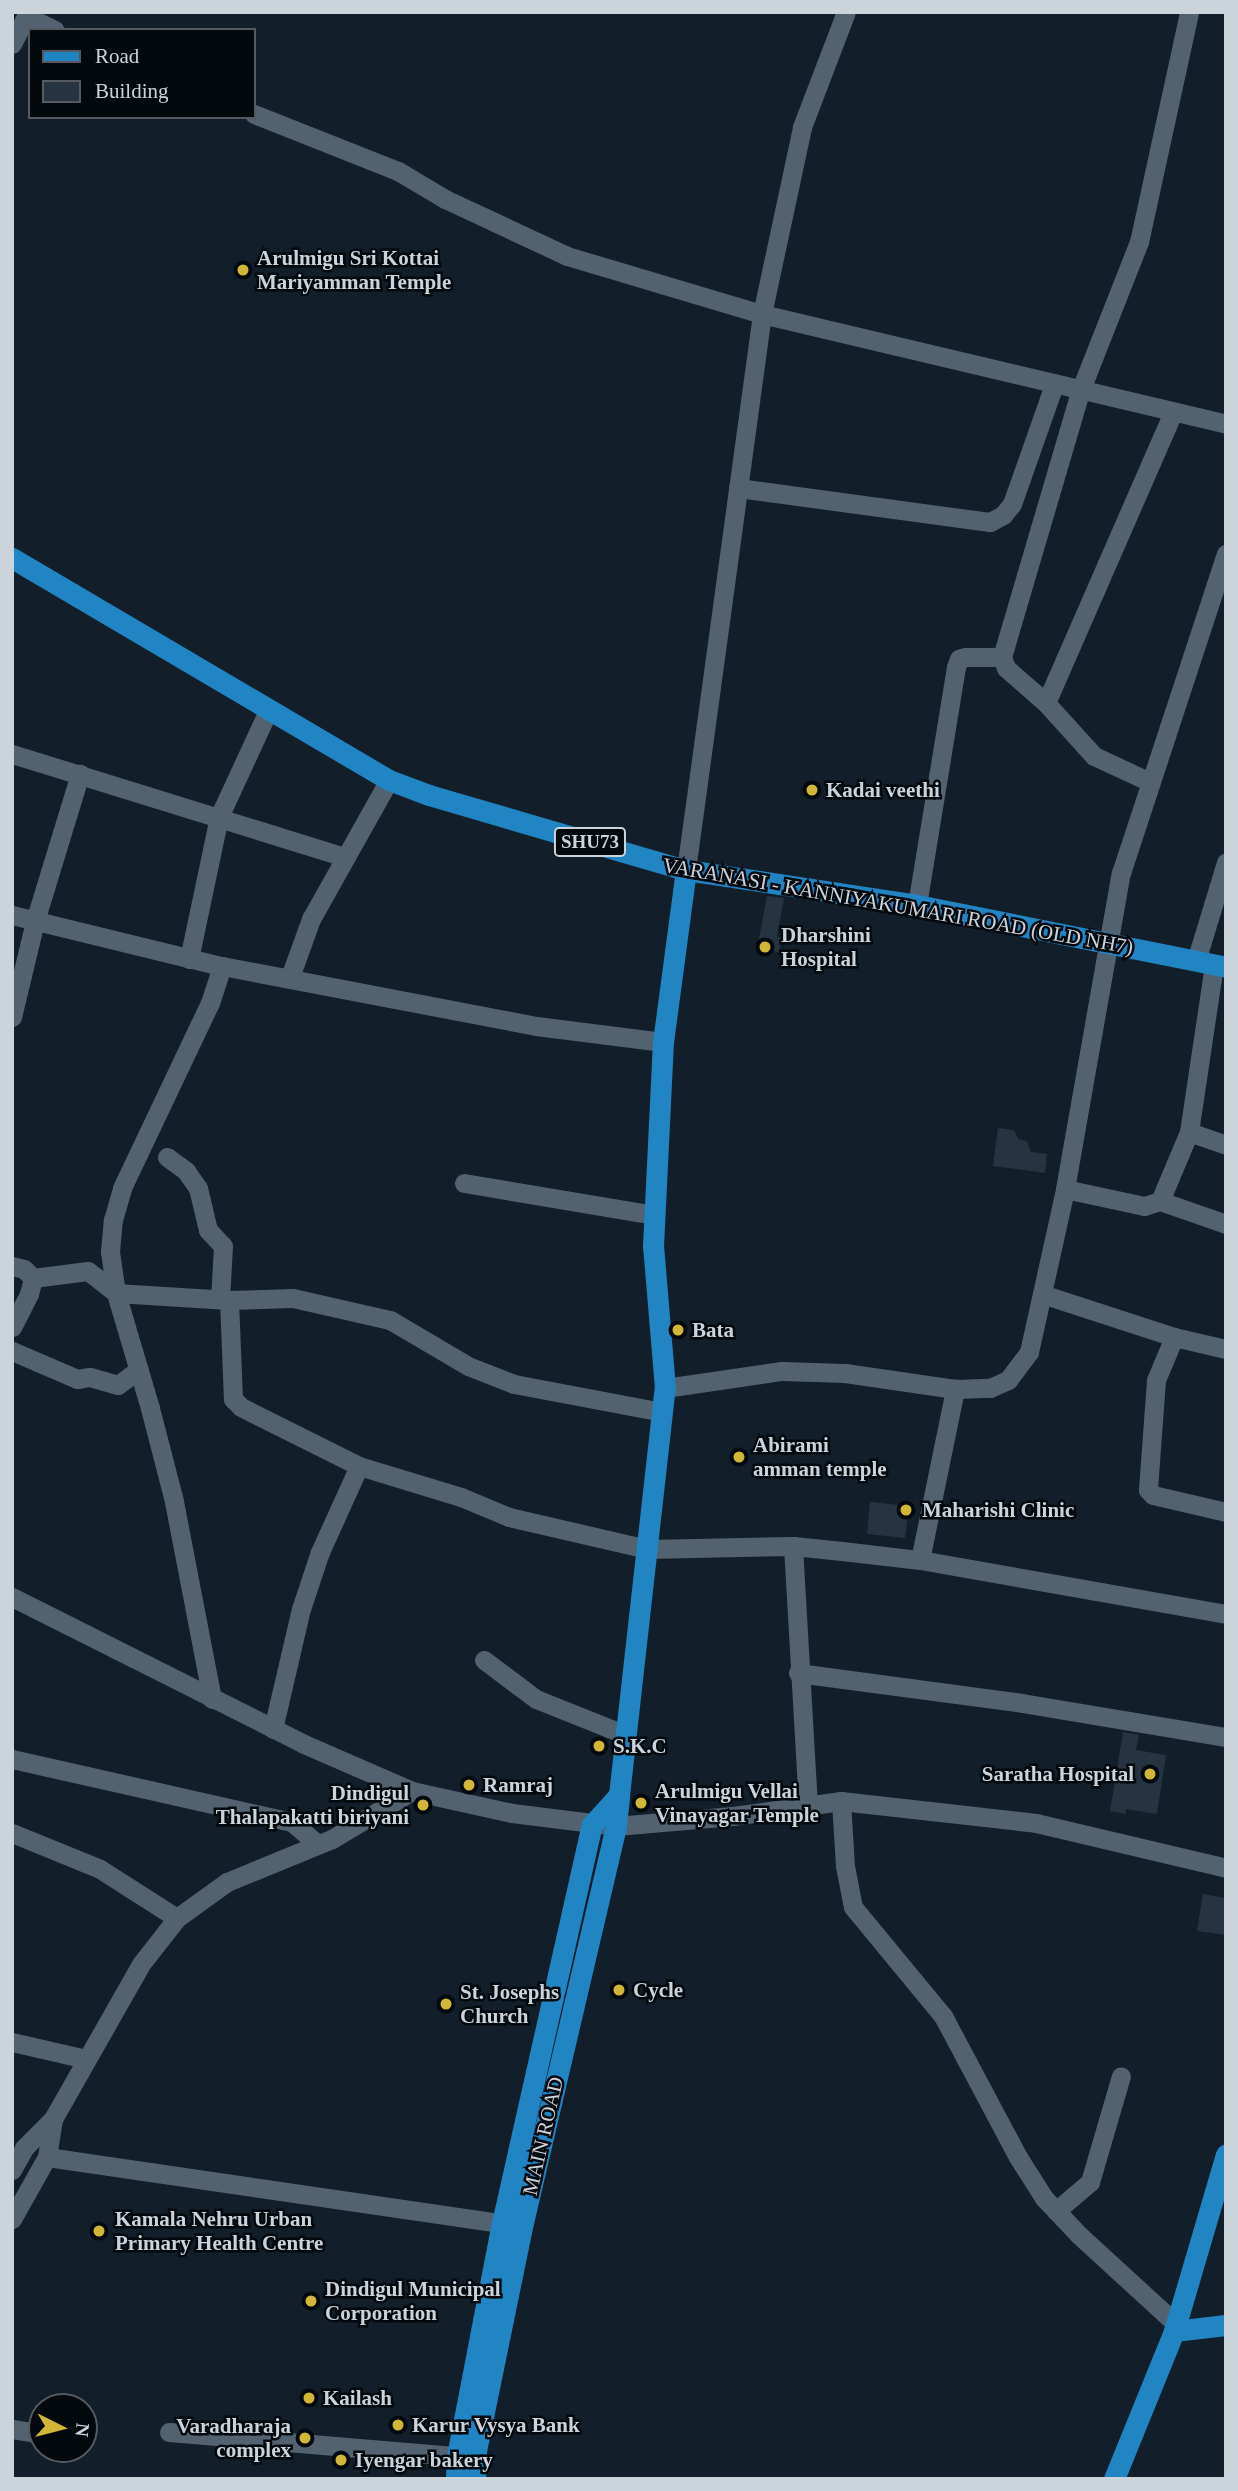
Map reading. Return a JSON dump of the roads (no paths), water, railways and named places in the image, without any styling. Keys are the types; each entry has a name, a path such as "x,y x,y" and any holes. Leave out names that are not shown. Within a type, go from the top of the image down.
{"main road":[{"name":"VARANASI - KANNIYAKUMARI ROAD (OLD NH7)","path":"12,558 389,780 429,795 686,870 917,905 1212,964"},
{"name":"MAIN ROAD","path":"456,2479 457,2456 512,2227 616,1826 665,1388 653,1246 663,1042 686,870"},
{"path":"592,1825 619,1796"},
{"name":"MAIN ROAD","path":"475,2479 476,2451 512,2227 592,1825"},
{"path":"1114,2479 1174,2327 1226,2154"},
{"path":"1174,2327 1226,2325"}],"street":[{"path":"686,870 762,314 802,127 846,12"},
{"path":"1150,782 1094,756 1046,704 1006,668 1002,657 1081,389 1139,242 1189,12"},
{"path":"12,44 27,14 52,28"},
{"path":"256,115 398,171 445,199 567,256 762,314 1226,424"},
{"path":"738,488 989,522 1003,515 1012,503 1054,385"},
{"path":"1046,704 1173,412"},
{"path":"665,1388 782,1371 845,1373 955,1389 990,1388 1008,1380 1029,1352 1065,1189 1121,873 1150,782 1170,731 1226,554"},
{"path":"917,905 956,667 959,659 965,657 1002,657"},
{"path":"189,959 219,817 268,709"},
{"path":"12,754 345,857"},
{"path":"12,1017 35,921 80,775"},
{"path":"290,977 310,919 389,780"},
{"path":"1160,1201 1189,1132 1226,862"},
{"path":"12,915 222,966 536,1026 663,1042"},
{"path":"212,1699 174,1501 116,1293 110,1252 113,1220 122,1188 209,1003 222,966"},
{"path":"1189,1132 1226,1145"},
{"path":"167,1157 186,1171 198,1188 208,1230 223,1246 233,1399 241,1407 263,1419 359,1466 461,1497 509,1517 648,1549 793,1546 920,1560 1226,1614"},
{"path":"464,1183 655,1215"},
{"path":"1065,1189 1144,1206 1160,1201 1226,1224"},
{"path":"12,1266 24,1269 33,1278"},
{"path":"33,1278 88,1271 116,1293 225,1300 293,1298 390,1320 485,1375 514,1384 662,1412"},
{"path":"12,1326 29,1294 33,1278"},
{"path":"1042,1294 1174,1337 1226,1349"},
{"path":"1174,1337 1156,1380 1148,1490 1153,1495 1226,1512"},
{"path":"12,1350 77,1379 90,1377 118,1385 139,1369"},
{"path":"920,1560 955,1389"},
{"path":"273,1729 301,1609 320,1552 359,1466"},
{"path":"793,1546 808,1806"},
{"path":"12,1597 273,1729 412,1791 512,1813 616,1826 841,1801 1036,1823 1226,1868"},
{"path":"484,1660 536,1699 626,1735"},
{"path":"799,1673 1022,1703 1226,1737"},
{"path":"12,1759 292,1822 317,1844"},
{"path":"12,2170 24,2148 53,2119 141,1964 177,1918 227,1882 332,1839 412,1791"},
{"path":"841,1801 845,1866 853,1907 943,2016 1018,2157 1056,2211 1174,2327"},
{"path":"12,1833 100,1869 177,1918"},
{"path":"12,2042 86,2059"},
{"path":"1056,2211 1090,2182 1122,2076"},
{"path":"12,2219 47,2157 53,2119"},
{"path":"47,2157 512,2227"},
{"path":"169,2432 457,2456"}],"place":[{"name":"Arulmigu Sri Kottai Mariyamman Temple","path":"243,270"},
{"name":"Kadai veethi","path":"812,790"},
{"name":"Dharshini Hospital","path":"765,947"},
{"name":"Bata","path":"678,1330"},
{"name":"Abirami amman temple","path":"739,1457"},
{"name":"Maharishi Clinic","path":"906,1510"},
{"name":"S.K.C","path":"599,1746"},
{"name":"Saratha Hospital","path":"1150,1774"},
{"name":"Ramraj","path":"469,1785"},
{"name":"Arulmigu Vellai Vinayagar Temple","path":"641,1803"},
{"name":"Dindigul Thalapakatti biriyani","path":"423,1805"},
{"name":"Cycle","path":"619,1990"},
{"name":"St. Josephs Church","path":"446,2004"},
{"name":"Kamala Nehru Urban Primary Health Centre","path":"99,2231"},
{"name":"Dindigul Municipal Corporation","path":"311,2301"},
{"name":"Kailash","path":"309,2398"},
{"name":"Karur Vysya Bank","path":"398,2425"},
{"name":"Varadharaja complex","path":"305,2438"},
{"name":"Iyengar bakery","path":"341,2460"}]}
